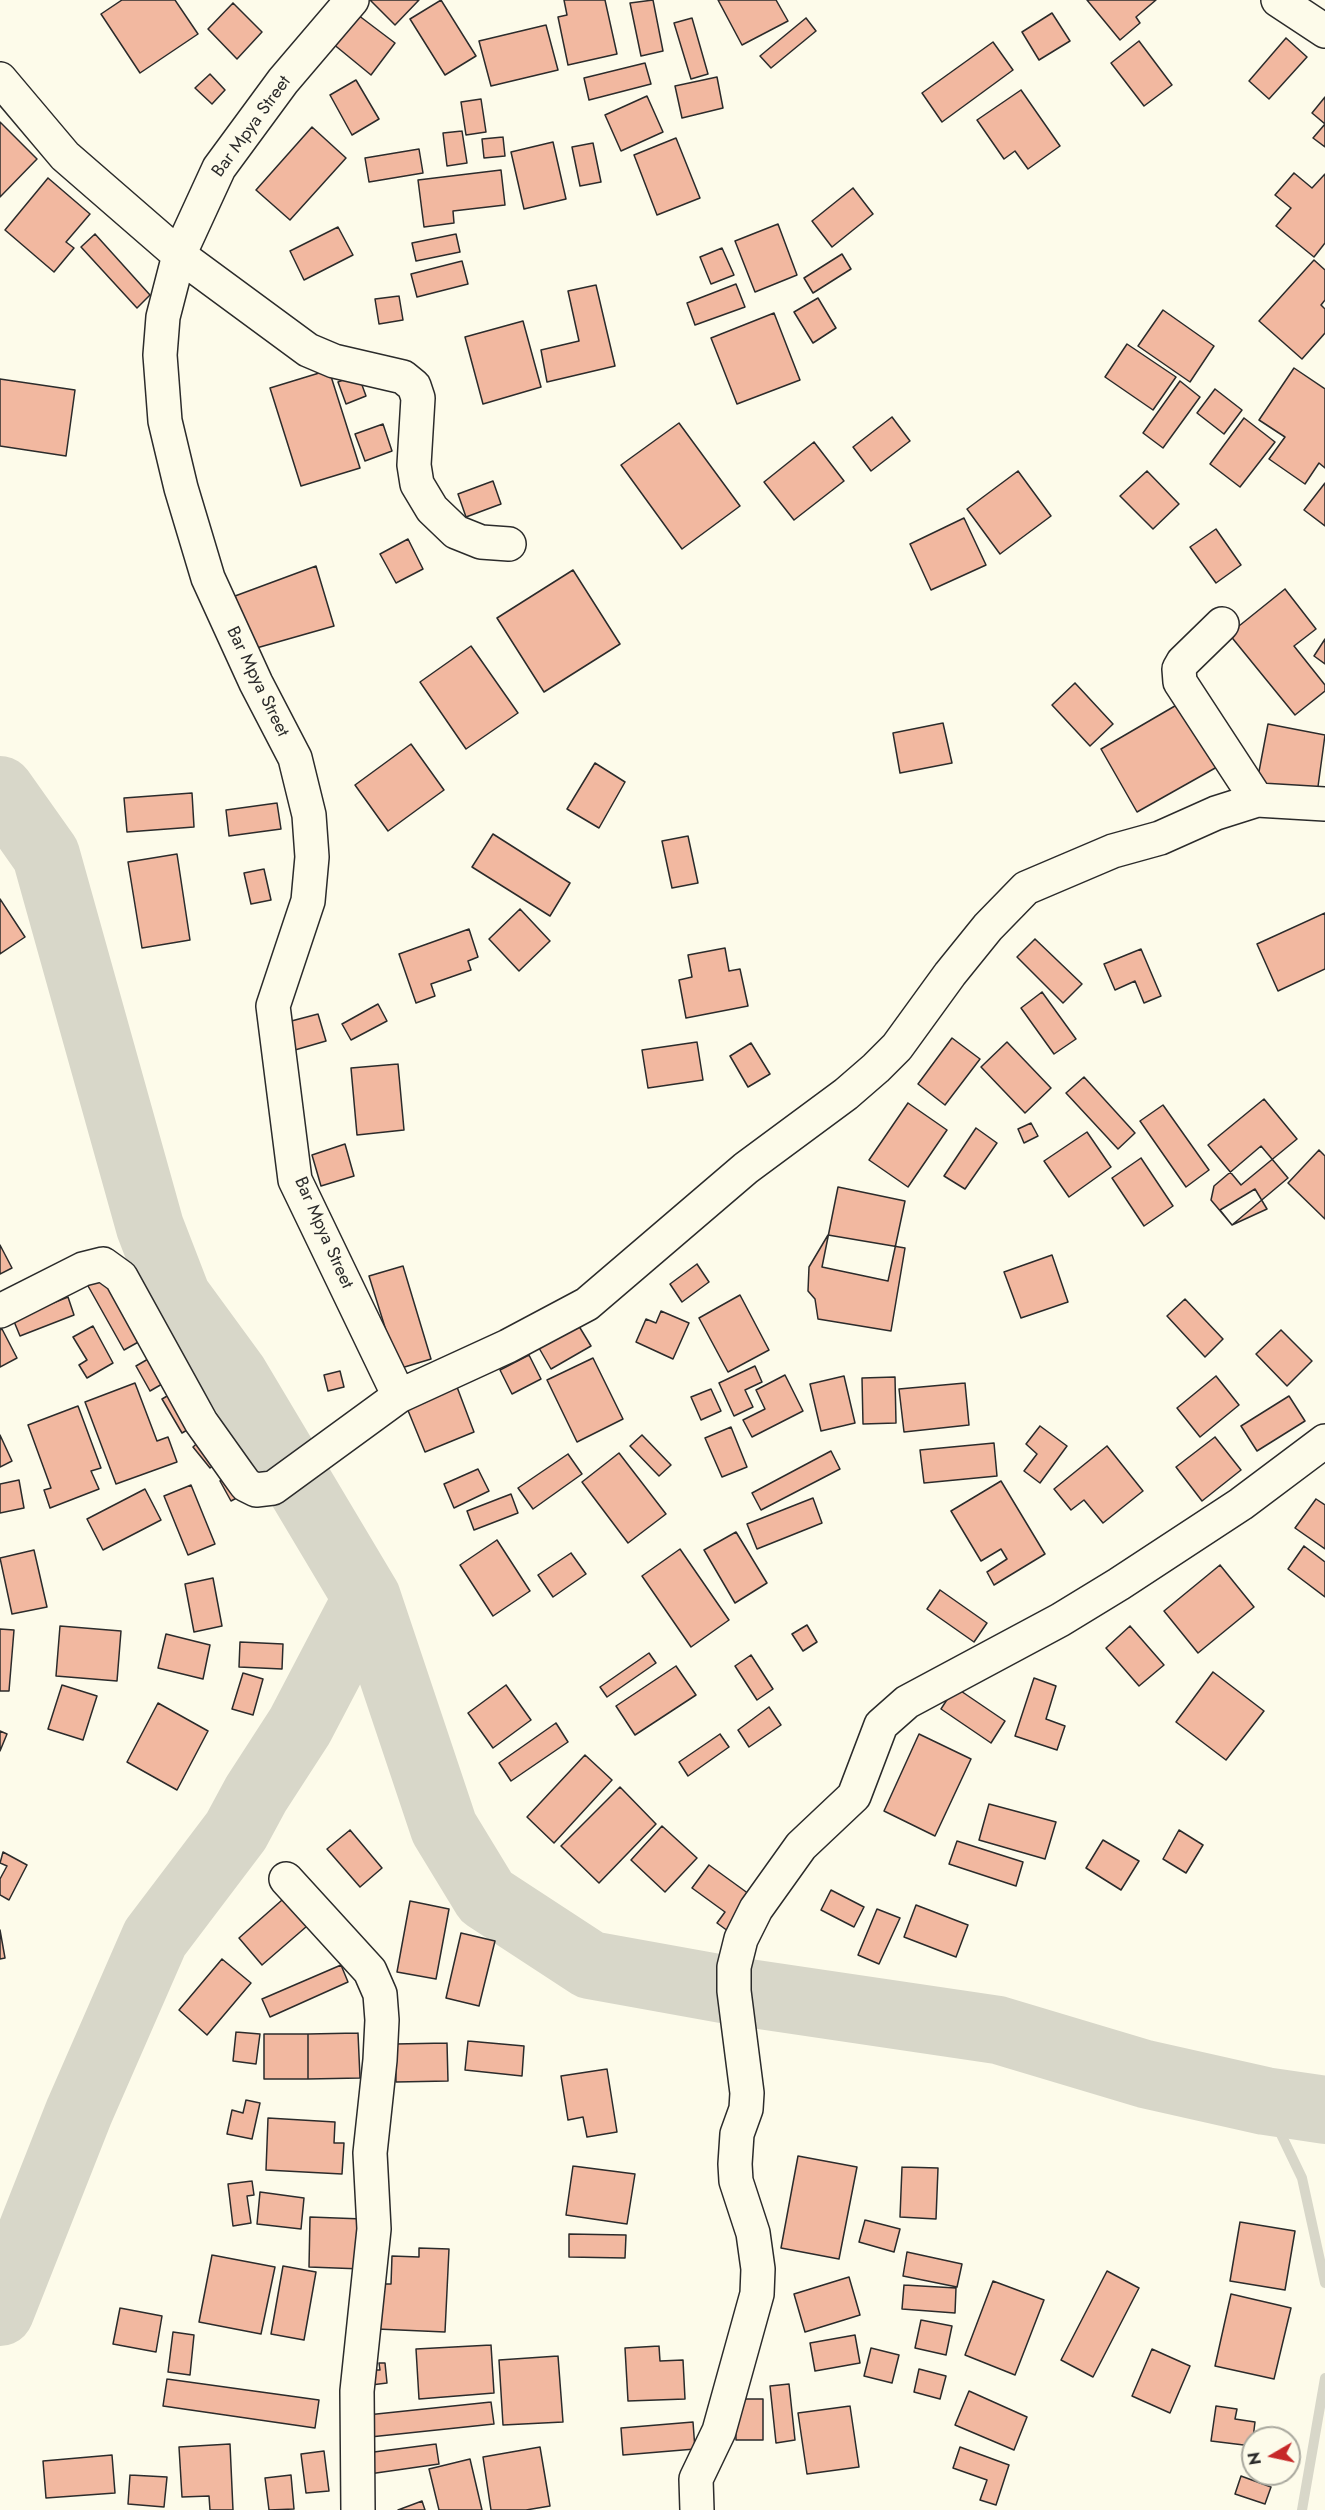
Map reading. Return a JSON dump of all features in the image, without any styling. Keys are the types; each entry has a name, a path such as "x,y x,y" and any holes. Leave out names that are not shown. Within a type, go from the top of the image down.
{"street":[{"name":"Bar Mpya Street","path":"352,0 283,81 219,168 179,255 163,317 160,355 165,421 208,578 256,683 295,758 309,815 312,857 308,901 273,1006 296,1180 399,1396"},
{"path":"1278,0 1325,31"},
{"path":"0,79 65,156 179,255 308,350 334,361 403,377 414,386 418,398 414,465 417,484 422,493 432,509 456,532 481,542 509,544"},
{"path":"1222,624 1183,662 1179,669 1180,682 1257,800"},
{"path":"0,1311 83,1269 103,1264 121,1277 201,1422 246,1485 256,1490 273,1488 399,1396 508,1346 587,1304 746,1168 846,1094 876,1068 897,1047 950,974 988,927 1026,888 1113,851 1160,838 1216,813 1257,800 1325,804"},
{"path":"697,2510 696,2479 719,2431 757,2294 758,2269 753,2233 736,2181 737,2134 746,2109 747,2093 734,1991 734,1967 741,1939 756,1909 801,1845 854,1796 881,1725 907,1702 1060,1620 1119,1584 1241,1504 1325,1441"},
{"path":"286,1879 370,1971 380,1994 382,2020 380,2061 370,2153 374,2229 357,2391 358,2510"}],"building":[{"path":"122,0 175,0 198,34 140,73 101,14"},
{"path":"370,0 419,0 395,25"},
{"path":"441,0 476,56 445,75 410,19"},
{"path":"564,0 605,0 617,54 568,65 558,17 567,15"},
{"path":"653,0 663,51 641,56 630,3"},
{"path":"718,0 776,0 788,21 742,45"},
{"path":"1087,0 1156,0 1136,17 1140,23 1120,40"},
{"path":"233,3 262,32 237,59 208,29"},
{"path":"1052,13 1070,41 1039,60 1022,32"},
{"path":"358,15 395,43 371,75 332,43"},
{"path":"692,18 708,74 691,79 674,23"},
{"path":"806,18 816,31 771,68 760,56"},
{"path":"546,25 558,70 491,86 479,41"},
{"path":"1286,38 1307,57 1269,99 1249,81"},
{"path":"1139,41 1172,85 1144,106 1111,63"},
{"path":"993,42 1013,70 942,122 922,93"},
{"path":"645,63 651,84 589,100 584,78"},
{"path":"210,74 225,90 212,104 195,88"},
{"path":"717,77 723,108 682,118 675,86"},
{"path":"356,80 379,119 352,135 330,95"},
{"path":"1021,90 1060,146 1028,169 1015,151 1004,159 977,120"},
{"path":"647,96 663,132 621,151 605,115"},
{"path":"1325,97 1325,124 1312,113"},
{"path":"481,99 486,132 466,135 461,102"},
{"path":"0,122 37,159 0,197"},
{"path":"1325,124 1325,147 1313,138"},
{"path":"312,127 346,158 290,220 256,190"},
{"path":"462,131 467,163 447,166 443,133"},
{"path":"503,137 505,156 484,158 482,139"},
{"path":"676,138 700,198 657,215 634,155"},
{"path":"553,142 566,199 524,209 511,152"},
{"path":"593,143 601,182 580,186 572,147"},
{"path":"419,149 423,173 369,182 365,158"},
{"path":"501,170 505,205 453,211 454,223 424,227 418,180"},
{"path":"1294,173 1312,188 1325,174 1325,243 1314,257 1276,226 1291,208 1275,195"},
{"path":"48,178 90,214 66,242 74,248 54,272 5,230"},
{"path":"853,188 873,214 832,247 812,221"},
{"path":"778,224 797,275 755,292 735,241"},
{"path":"338,227 353,255 304,280 290,251"},
{"path":"95,234 150,295 137,308 81,247"},
{"path":"456,234 460,252 416,261 412,243"},
{"path":"722,248 734,275 711,284 700,257"},
{"path":"842,254 851,269 813,293 804,278"},
{"path":"1314,260 1325,270 1325,300 1321,305 1325,309 1325,333 1302,359 1259,321"},
{"path":"462,261 468,284 417,297 411,274"},
{"path":"736,284 745,307 695,325 687,303"},
{"path":"596,285 615,366 547,382 541,350 579,341 568,291"},
{"path":"399,296 403,320 379,324 375,299"},
{"path":"818,298 836,328 813,343 794,312"},
{"path":"1163,310 1214,346 1190,382 1138,346"},
{"path":"774,313 800,380 737,404 711,338"},
{"path":"523,321 541,387 483,404 465,337"},
{"path":"1127,344 1176,377 1153,410 1105,377"},
{"path":"1294,368 1325,389 1325,468 1319,463 1305,484 1269,459 1285,437 1259,420"},
{"path":"329,370 360,468 301,486 270,388"},
{"path":"358,374 366,396 346,404 338,382"},
{"path":"0,379 75,390 66,456 0,446"},
{"path":"1180,381 1200,397 1163,448 1143,433"},
{"path":"1215,389 1242,410 1224,434 1197,413"},
{"path":"892,417 910,441 871,471 853,447"},
{"path":"1244,418 1275,442 1240,487 1210,464"},
{"path":"679,423 740,506 682,549 621,465"},
{"path":"383,424 392,451 365,461 355,434"},
{"path":"814,442 844,481 794,520 764,482"},
{"path":"1018,471 1051,516 1000,554 967,509"},
{"path":"1147,471 1179,504 1153,529 1120,496"},
{"path":"493,481 501,504 466,517 458,494"},
{"path":"1325,483 1325,526 1304,510"},
{"path":"964,518 986,565 931,590 910,544"},
{"path":"1216,529 1241,565 1216,583 1190,547"},
{"path":"408,539 423,569 396,583 380,554"},
{"path":"316,566 334,626 253,649 235,596"},
{"path":"573,570 620,644 544,692 497,618"},
{"path":"1285,589 1316,629 1294,646 1325,685 1325,691 1295,715 1229,634"},
{"path":"1325,639 1325,664 1314,656"},
{"path":"471,646 518,713 466,749 420,682"},
{"path":"1075,683 1113,724 1090,746 1052,705"},
{"path":"1180,703 1217,767 1137,812 1101,749"},
{"path":"943,723 952,763 900,773 893,733"},
{"path":"1268,724 1325,735 1317,794 1257,782"},
{"path":"411,744 444,790 388,831 355,785"},
{"path":"595,763 625,782 599,828 567,809"},
{"path":"192,793 194,827 127,832 124,798"},
{"path":"277,803 281,829 229,836 226,810"},
{"path":"493,834 570,883 550,916 472,867"},
{"path":"688,836 698,883 672,888 662,841"},
{"path":"177,854 190,940 142,948 128,862"},
{"path":"264,869 271,900 251,904 244,873"},
{"path":"0,899 25,937 0,954"},
{"path":"520,909 550,941 519,971 489,939"},
{"path":"1325,913 1325,969 1278,991 1257,944"},
{"path":"469,929 478,957 468,961 471,970 431,984 435,996 416,1003 399,954"},
{"path":"1035,939 1082,984 1063,1003 1017,957"},
{"path":"725,948 729,971 740,969 748,1006 686,1018 679,980 692,977 688,955"},
{"path":"1141,949 1161,996 1144,1003 1135,981 1115,990 1104,964"},
{"path":"1042,992 1076,1039 1054,1054 1021,1008"},
{"path":"378,1004 387,1021 351,1040 342,1024"},
{"path":"318,1014 326,1041 288,1052 280,1024"},
{"path":"952,1038 980,1059 945,1105 918,1084"},
{"path":"697,1042 703,1080 648,1088 642,1050"},
{"path":"1007,1042 1051,1088 1025,1113 981,1067"},
{"path":"751,1043 770,1074 748,1087 730,1056"},
{"path":"398,1064 404,1130 357,1135 351,1068"},
{"path":"1084,1077 1135,1133 1118,1149 1066,1093"},
{"path":"1264,1099 1297,1139 1241,1185 1208,1145"},
{"path":"908,1103 947,1130 908,1187 869,1160"},
{"path":"1163,1105 1209,1170 1186,1187 1140,1121"},
{"path":"1031,1123 1038,1136 1024,1143 1018,1129"},
{"path":"976,1128 997,1143 965,1189 944,1176"},
{"path":"1087,1132 1111,1167 1069,1197 1044,1161"},
{"path":"345,1144 354,1176 321,1186 312,1155"},
{"path":"1261,1146 1288,1178 1232,1225 1211,1200 1214,1186"},
{"path":"1319,1150 1325,1156 1325,1219 1288,1183"},
{"path":"1141,1158 1173,1206 1144,1226 1112,1178"},
{"path":"838,1187 905,1201 888,1281 822,1267"},
{"path":"1255,1189 1267,1209 1232,1225 1220,1210"},
{"path":"828,1235 905,1248 891,1331 818,1319 815,1299 808,1291 809,1267"},
{"path":"0,1245 12,1268 0,1274"},
{"path":"1052,1255 1068,1302 1021,1318 1004,1272"},
{"path":"697,1264 709,1282 682,1302 670,1284"},
{"path":"403,1266 431,1359 398,1369 369,1276"},
{"path":"100,1267 142,1340 124,1350 83,1277"},
{"path":"740,1295 769,1350 728,1372 699,1318"},
{"path":"68,1297 74,1315 20,1336 13,1319"},
{"path":"1185,1299 1223,1339 1205,1357 1167,1316"},
{"path":"661,1311 689,1323 673,1359 636,1342 646,1319 656,1323"},
{"path":"574,1318 591,1346 551,1369 535,1341"},
{"path":"93,1326 113,1363 87,1378 79,1365 87,1360 73,1337"},
{"path":"2,1329 17,1358 0,1367 0,1330"},
{"path":"1281,1330 1312,1361 1287,1386 1256,1354"},
{"path":"155,1355 169,1380 150,1391 136,1366"},
{"path":"529,1355 541,1379 512,1394 500,1370"},
{"path":"593,1358 623,1419 577,1442 547,1380"},
{"path":"755,1366 762,1382 745,1390 753,1407 734,1416 719,1383"},
{"path":"340,1371 344,1387 328,1391 324,1375"},
{"path":"785,1375 803,1411 752,1437 743,1420 765,1409 756,1390"},
{"path":"844,1376 855,1423 821,1431 810,1384"},
{"path":"1216,1376 1239,1405 1200,1437 1177,1408"},
{"path":"895,1377 896,1423 863,1424 862,1378"},
{"path":"135,1383 157,1441 168,1437 177,1462 116,1484 85,1402"},
{"path":"965,1383 969,1425 904,1432 899,1389"},
{"path":"457,1387 474,1432 425,1452 407,1408"},
{"path":"711,1389 721,1411 701,1420 691,1397"},
{"path":"174,1392 194,1426 182,1433 162,1399"},
{"path":"1289,1396 1305,1421 1257,1451 1241,1426"},
{"path":"78,1406 101,1468 91,1471 99,1489 50,1508 44,1490 51,1488 28,1425"},
{"path":"1040,1426 1067,1446 1040,1483 1024,1471 1037,1454 1026,1444"},
{"path":"731,1427 747,1467 722,1477 705,1438"},
{"path":"0,1435 12,1461 0,1467"},
{"path":"642,1435 671,1465 659,1476 630,1446"},
{"path":"204,1437 221,1459 210,1468 193,1447"},
{"path":"1215,1437 1241,1470 1202,1501 1176,1467"},
{"path":"994,1443 997,1476 924,1483 920,1450"},
{"path":"1107,1446 1143,1491 1103,1523 1084,1500 1071,1510 1054,1489"},
{"path":"831,1451 840,1469 761,1510 752,1493"},
{"path":"619,1453 666,1514 628,1543 582,1482"},
{"path":"568,1454 582,1474 533,1509 518,1488"},
{"path":"478,1469 489,1491 454,1508 444,1484"},
{"path":"233,1474 244,1494 231,1501 220,1481"},
{"path":"19,1480 24,1508 0,1513 0,1484"},
{"path":"1001,1481 1045,1554 994,1585 987,1572 1007,1559 1001,1549 981,1561 951,1511"},
{"path":"191,1485 215,1544 188,1555 164,1496"},
{"path":"145,1489 161,1520 103,1550 87,1519"},
{"path":"511,1494 518,1513 474,1530 467,1511"},
{"path":"813,1498 822,1523 757,1549 747,1524"},
{"path":"1316,1499 1325,1505 1325,1549 1295,1528"},
{"path":"736,1532 767,1583 735,1603 704,1550"},
{"path":"497,1540 530,1591 493,1616 460,1565"},
{"path":"1304,1546 1325,1562 1325,1597 1288,1569"},
{"path":"680,1549 729,1620 691,1647 642,1576"},
{"path":"34,1550 47,1607 12,1614 0,1558"},
{"path":"571,1553 586,1574 553,1597 538,1575"},
{"path":"1220,1565 1254,1607 1198,1653 1164,1611"},
{"path":"213,1578 222,1626 194,1632 185,1584"},
{"path":"940,1590 987,1623 974,1642 927,1609"},
{"path":"807,1625 817,1642 803,1651 792,1634"},
{"path":"60,1626 121,1631 117,1681 56,1676"},
{"path":"1130,1626 1164,1665 1139,1686 1106,1648"},
{"path":"0,1629 14,1630 9,1691 0,1691"},
{"path":"166,1634 210,1645 203,1679 158,1668"},
{"path":"240,1642 283,1644 282,1669 239,1667"},
{"path":"649,1653 656,1663 607,1697 600,1687"},
{"path":"751,1655 773,1689 757,1700 735,1666"},
{"path":"676,1666 696,1695 635,1735 616,1706"},
{"path":"1213,1672 1264,1711 1226,1760 1176,1722"},
{"path":"243,1673 263,1679 253,1715 232,1709"},
{"path":"1034,1678 1056,1686 1046,1719 1065,1726 1057,1750 1015,1736"},
{"path":"62,1685 97,1696 83,1740 48,1729"},
{"path":"506,1685 531,1720 493,1748 468,1713"},
{"path":"955,1687 1005,1721 991,1743 941,1709"},
{"path":"158,1703 208,1731 177,1790 127,1762"},
{"path":"769,1707 781,1725 749,1747 738,1730"},
{"path":"556,1723 568,1742 511,1781 499,1763"},
{"path":"0,1731 7,1734 0,1751"},
{"path":"720,1734 729,1747 688,1776 679,1762"},
{"path":"919,1734 971,1759 935,1836 884,1811"},
{"path":"585,1755 612,1780 554,1843 527,1817"},
{"path":"620,1787 656,1824 599,1883 561,1846"},
{"path":"989,1804 1056,1822 1045,1859 979,1840"},
{"path":"662,1826 697,1858 665,1892 631,1860"},
{"path":"350,1830 382,1868 360,1887 327,1849"},
{"path":"1179,1830 1203,1845 1186,1873 1163,1859"},
{"path":"1103,1840 1139,1861 1121,1890 1086,1868"},
{"path":"957,1841 1023,1862 1016,1886 949,1864"},
{"path":"3,1852 27,1865 9,1900 0,1895 0,1879 7,1866 0,1863"},
{"path":"709,1865 749,1894 732,1934 717,1923 725,1912 692,1888"},
{"path":"831,1890 864,1907 854,1927 821,1910"},
{"path":"290,1893 314,1920 262,1965 239,1938"},
{"path":"410,1901 449,1909 436,1979 397,1972"},
{"path":"916,1905 968,1925 956,1957 904,1937"},
{"path":"877,1909 900,1918 879,1964 858,1955"},
{"path":"0,1930 5,1958 0,1959"},
{"path":"461,1933 495,1941 479,2006 446,1998"},
{"path":"222,1959 251,1983 207,2035 179,2010"},
{"path":"341,1965 348,1982 270,2017 262,1999"},
{"path":"236,2032 260,2034 256,2064 233,2061"},
{"path":"358,2033 360,2078 308,2079 308,2034"},
{"path":"264,2034 308,2034 308,2079 264,2079"},
{"path":"468,2041 524,2046 522,2076 465,2070"},
{"path":"447,2043 448,2081 396,2082 395,2044"},
{"path":"607,2069 617,2132 587,2137 583,2117 568,2120 561,2076"},
{"path":"246,2100 260,2103 252,2139 227,2134 232,2110 243,2113"},
{"path":"268,2118 335,2122 334,2143 344,2143 342,2174 266,2170"},
{"path":"798,2156 857,2167 839,2259 781,2248"},
{"path":"573,2166 635,2174 627,2224 566,2215"},
{"path":"902,2167 938,2168 936,2219 900,2217"},
{"path":"252,2181 254,2195 247,2196 251,2223 233,2226 228,2184"},
{"path":"260,2192 304,2198 301,2229 257,2224"},
{"path":"310,2217 363,2219 362,2269 309,2267"},
{"path":"865,2220 900,2229 894,2252 859,2242"},
{"path":"1240,2222 1295,2231 1285,2290 1230,2281"},
{"path":"569,2234 626,2235 625,2258 569,2257"},
{"path":"419,2248 449,2249 445,2332 377,2329 379,2284 391,2284 392,2256 419,2257"},
{"path":"907,2252 962,2264 957,2287 903,2276"},
{"path":"212,2255 275,2267 261,2334 199,2322"},
{"path":"283,2266 316,2272 304,2340 271,2334"},
{"path":"1107,2271 1139,2288 1093,2377 1061,2360"},
{"path":"849,2277 860,2315 805,2332 794,2294"},
{"path":"993,2281 1044,2300 1015,2375 965,2355"},
{"path":"904,2285 956,2288 955,2313 902,2309"},
{"path":"1231,2294 1291,2308 1274,2379 1215,2366"},
{"path":"120,2308 162,2316 156,2352 113,2344"},
{"path":"921,2320 952,2326 946,2355 915,2348"},
{"path":"173,2332 194,2335 190,2375 168,2372"},
{"path":"855,2335 860,2363 815,2371 810,2343"},
{"path":"491,2345 494,2393 419,2399 416,2349"},
{"path":"659,2346 660,2361 683,2360 685,2399 628,2401 625,2348"},
{"path":"871,2348 899,2355 892,2383 864,2376"},
{"path":"1152,2349 1190,2366 1170,2413 1132,2396"},
{"path":"558,2356 563,2422 503,2425 499,2360"},
{"path":"379,2363 385,2363 387,2383 371,2385 370,2370 380,2370"},
{"path":"919,2369 946,2376 940,2399 914,2392"},
{"path":"167,2379 319,2400 315,2428 163,2406"},
{"path":"789,2384 795,2440 776,2443 770,2386"},
{"path":"969,2391 1027,2417 1014,2450 955,2425"},
{"path":"735,2399 763,2399 763,2440 736,2440"},
{"path":"491,2402 494,2424 370,2437 367,2415"},
{"path":"850,2406 859,2467 807,2474 798,2413"},
{"path":"1216,2406 1237,2409 1235,2419 1255,2422 1254,2426 1241,2426 1241,2445 1211,2441"},
{"path":"693,2422 695,2449 623,2455 621,2428"},
{"path":"230,2444 233,2510 210,2510 209,2496 182,2497 179,2447"},
{"path":"436,2444 439,2464 369,2474 366,2453"},
{"path":"540,2447 550,2506 526,2510 491,2510 483,2457"},
{"path":"960,2447 1009,2465 996,2505 980,2500 987,2480 953,2468"},
{"path":"324,2451 329,2491 306,2493 301,2454"},
{"path":"112,2455 115,2493 46,2498 43,2461"},
{"path":"470,2459 482,2510 439,2510 429,2469"},
{"path":"130,2475 167,2477 164,2507 128,2504"},
{"path":"291,2475 294,2509 269,2510 265,2478"},
{"path":"1241,2476 1241,2486 1271,2487 1265,2504 1235,2494"},
{"path":"422,2501 425,2510 398,2510"}],"waterway":[{"path":"0,790 46,855 150,1227 177,1297 234,1375 367,1598 444,1828 486,1897 590,1965 734,1991 998,2030 1145,2074 1265,2101 1325,2110"},
{"path":"0,2312 79,2112 155,1938 236,1831 256,1794 300,1726 367,1598"},
{"path":"1265,2101 1302,2178 1325,2283"},
{"path":"1302,2510 1325,2378"}]}
